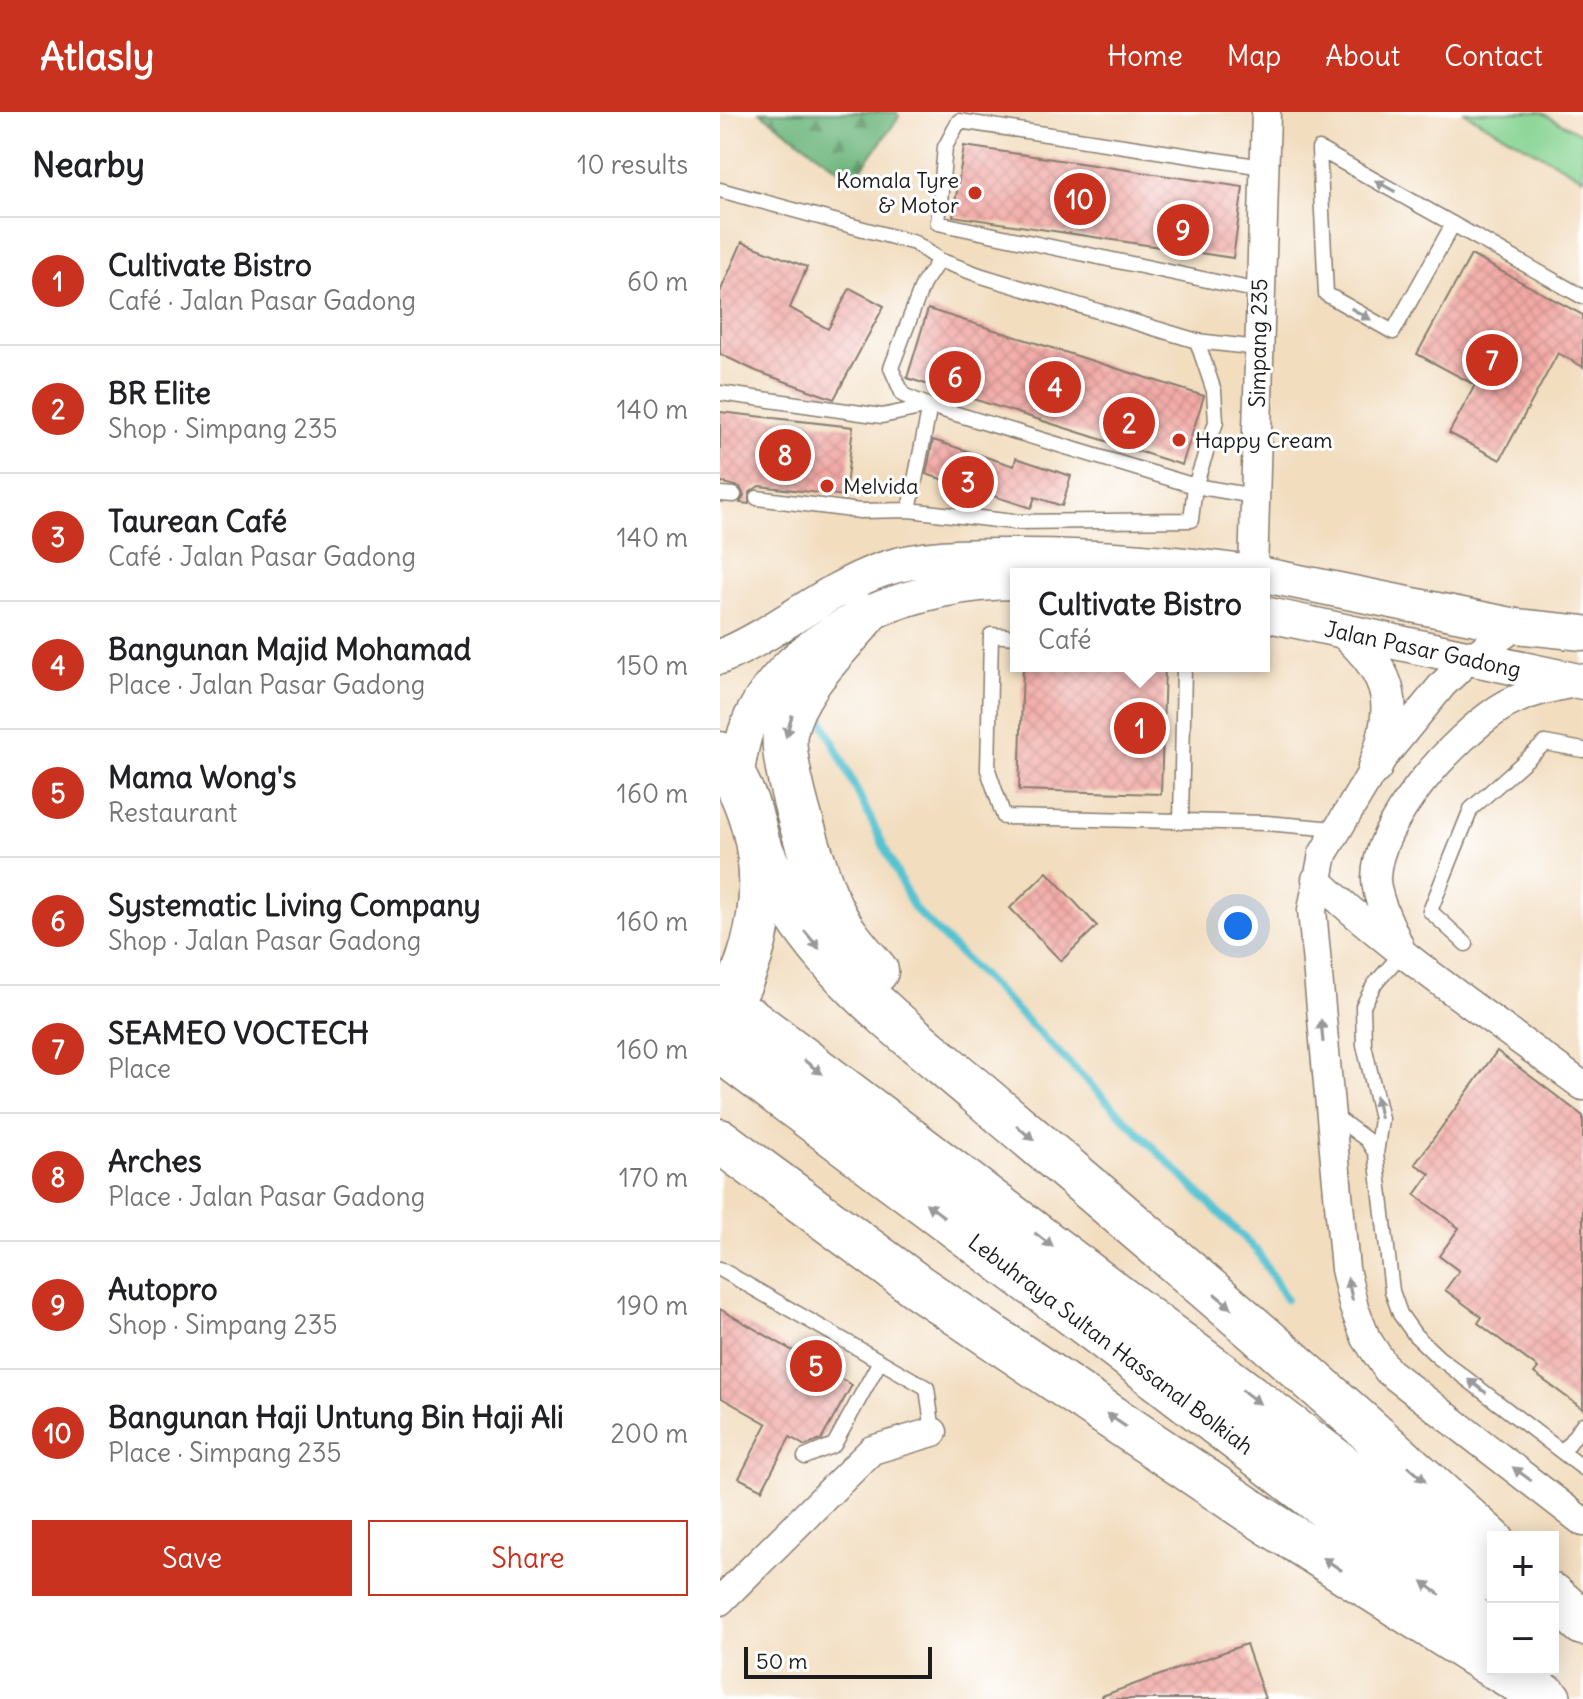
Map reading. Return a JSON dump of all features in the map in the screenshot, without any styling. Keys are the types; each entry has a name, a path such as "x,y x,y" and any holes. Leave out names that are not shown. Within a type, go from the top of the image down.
{"main road":[{"path":"864,616 811,680 793,711 785,734 786,759 821,882 844,933 978,1093"},
{"path":"728,765 751,811 760,848 763,885 753,952 738,990 733,1032"},
{"path":"760,848 776,885 801,927 837,969 1271,1341 1487,1537"},
{"name":"Lebuhraya Sultan Hassanal Bolkiah","path":"733,1032 1487,1576"},
{"name":"Lebuhraya Sultan Hassanal Bolkiah","path":"733,1032 1088,1325 1487,1630"},
{"path":"720,1141 917,1286 1252,1512 1487,1662"},
{"path":"720,1179 917,1286"},
{"path":"1559,1601 1583,1623"},
{"path":"1559,1631 1583,1650"},
{"path":"1509,1675 1549,1699"},
{"path":"1544,1675 1575,1699"}],"street":[{"name":"Simpang 235","path":"1255,568 1254,496 1266,112"},
{"path":"720,657 750,645 842,586 884,569 932,560 1077,555 1214,568"},
{"name":"Jalan Pasar Gadong","path":"1270,576 1516,626 1583,633"},
{"path":"728,765 767,692 814,648 864,616 926,591 976,582 1010,582"},
{"name":"Jalan Pasar Gadong","path":"1270,615 1581,682"},
{"path":"1516,626 1468,660 1443,684 1375,767 1335,829 1316,879 1312,910 1345,1269 1354,1308 1366,1338 1388,1371 1416,1396 1583,1522"},
{"path":"1346,633 1368,653 1382,673 1390,703 1388,733 1375,767"},
{"path":"1402,953 1376,882 1378,855 1398,816 1460,741 1500,708 1535,691 1581,682"},
{"path":"1316,879 1402,953 1583,1086"},
{"path":"720,1601 872,1450 933,1432"}],"lane":[{"path":"1259,291 938,223 945,147 959,121 1263,167"},
{"path":"1453,224 1393,332 1326,294 1319,149 1373,179 1583,297"},
{"path":"720,190 915,243 939,260 1197,341 1258,348"},
{"path":"939,260 923,284 891,368 903,395 930,406 1195,486 1254,496"},
{"path":"757,498 860,511 909,510 1014,522 1191,520 1195,486 1216,422 1214,391 1197,341"},
{"path":"720,393 882,416 930,406"},
{"path":"909,510 930,406"},
{"path":"1010,637 991,635 988,770 1004,817 1335,829"},
{"path":"1181,822 1184,672"},
{"path":"1466,944 1430,911 1471,809 1545,743 1583,750"},
{"path":"1402,953 1387,969 1363,1006 1364,1045 1381,1119 1376,1154 1392,1291 1400,1314 1415,1335 1438,1357 1583,1468"},
{"path":"1329,1112 1367,1140 1376,1154"},
{"path":"720,1269 927,1388 933,1432"},
{"path":"805,1457 834,1445 880,1361"},
{"path":"1563,1452 1583,1424"}],"green space":[{"path":"760,112 897,112 899,117 853,180"},
{"path":"1463,112 1541,112 1583,135 1583,178"}],"building":[{"path":"964,146 1243,187 1233,258 953,216"},
{"path":"742,242 807,267 790,308 828,329 850,288 884,306 834,399 756,371 720,354 720,292"},
{"path":"1471,255 1583,315 1583,367 1558,353 1500,460 1449,433 1475,385 1417,354"},
{"path":"928,309 1204,396 1182,465 907,378"},
{"path":"720,412 853,427 845,496 759,486 749,493 749,504 740,503 744,495 740,487 720,482"},
{"path":"933,440 1014,466 1016,458 1071,476 1062,506 1035,497 1031,508 926,474"},
{"path":"1023,672 1165,672 1161,794 1019,790"},
{"path":"1047,872 1097,926 1061,961 1010,908"},
{"path":"1497,1051 1583,1116 1583,1409 1534,1373 1538,1368 1478,1323 1482,1317 1445,1290 1459,1271 1439,1256 1459,1228 1415,1195 1430,1174 1415,1164"},
{"path":"720,1309 852,1385 821,1440 805,1446 790,1437 762,1490 739,1478 767,1424 720,1397"},
{"path":"1246,1644 1265,1699 1102,1699 1102,1696"}],"waterway":[{"path":"821,717 914,908 1257,1251 1286,1299"}],"place":[{"name":"Komala Tyre & Motor","path":"975,193"},
{"name":"Bangunan Haji Untung Bin Haji Ali","path":"1080,199"},
{"name":"Autopro","path":"1183,230"},
{"name":"SEAMEO VOCTECH","path":"1492,360"},
{"name":"Systematic Living Company","path":"955,377"},
{"name":"Bangunan Majid Mohamad","path":"1055,387"},
{"name":"BR Elite","path":"1129,423"},
{"name":"Happy Cream","path":"1179,440"},
{"name":"Arches","path":"785,455"},
{"name":"Taurean Café","path":"968,482"},
{"name":"Melvida","path":"827,486"},
{"name":"Cultivate Bistro","path":"1140,728"},
{"name":"Mama Wong's","path":"816,1366"}]}
